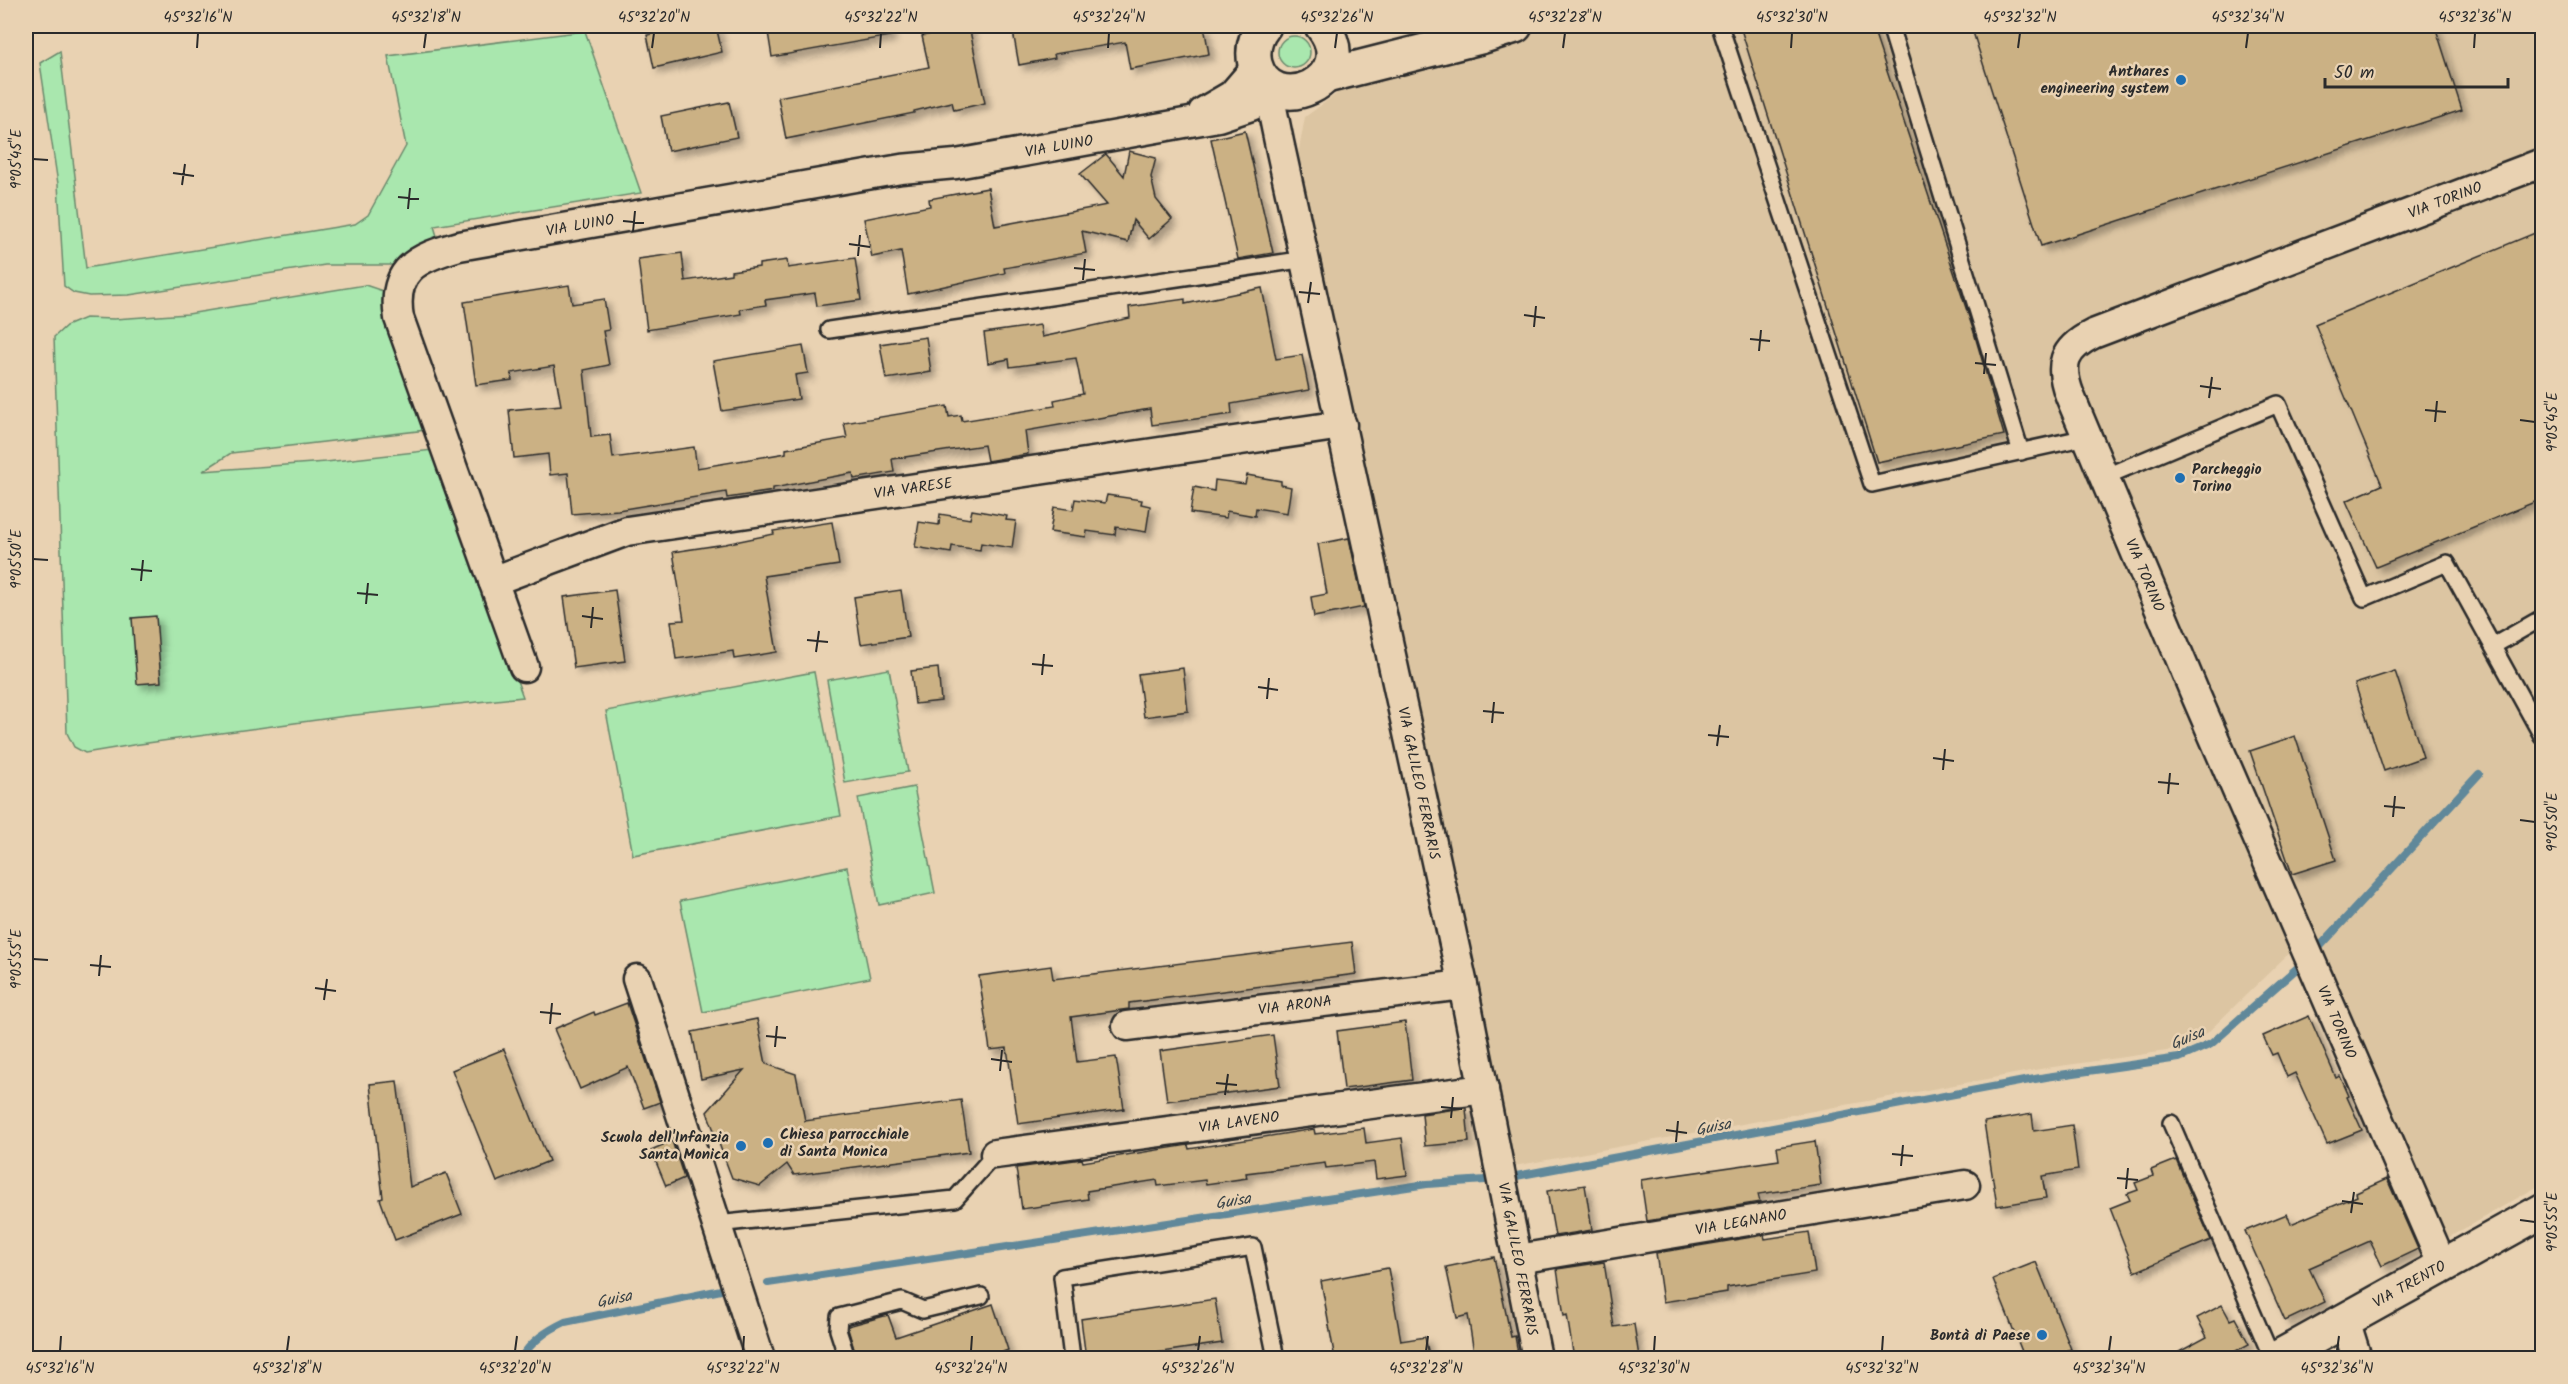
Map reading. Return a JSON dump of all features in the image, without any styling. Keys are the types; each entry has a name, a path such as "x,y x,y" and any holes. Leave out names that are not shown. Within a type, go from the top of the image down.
{"street":[{"path":"1285,82 1480,37 1515,26"},
{"path":"1260,28 1254,56 1285,82"},
{"path":"1325,29 1345,42 1361,47 1420,50"},
{"path":"1285,82 1333,59 1331,40 1325,29"},
{"name":"VIA LUINO","path":"524,667 399,318 397,292 406,270 439,252 470,244 901,169 935,167 1009,156 1173,124 1222,102 1232,95 1285,82"},
{"name":"VIA GALILEO FERRARIS","path":"1285,82 1272,108 1462,985 1503,1179 1537,1359"},
{"name":"VIA TORINO","path":"2443,1266 2196,696 2064,382 2063,372 2068,353 2082,340 2542,163"},
{"name":"VIA VARESE","path":"492,581 627,531 1342,425"},
{"path":"637,979 760,1359"},
{"name":"VIA ARONA","path":"1127,1026 1462,985"},
{"name":"VIA LAVENO","path":"995,1154 1484,1089"},
{"name":"VIA LEGNANO","path":"1518,1259 1965,1185"},
{"name":"VIA TRENTO","path":"2274,1359 2542,1211"},
{"path":"2345,1320 2357,1359"}],"lane":[{"path":"1720,26 1872,484 2087,437"},
{"path":"1890,26 2021,452"},
{"path":"829,330 1306,259"},
{"path":"2104,477 2278,404 2364,598 2447,563 2542,736"},
{"path":"2493,646 2542,618"},
{"path":"2171,1123 2274,1359"},
{"path":"717,1224 955,1198 995,1154"},
{"path":"1072,1359 1062,1277 1253,1247 1276,1359"},
{"path":"847,1359 838,1330 839,1317 902,1301 923,1310 981,1296"}],"shaded area":[{"path":"1546,26 2542,26 2542,1184 2444,1240 2313,936 2285,957 2207,1033 2167,1051 2046,1068 1503,1168 1298,155 1305,117 1339,92"}],"green space":[{"path":"585,31 641,193 434,226 439,243 414,248 399,265 325,265 129,295 89,296 74,293 64,286 58,184 40,63 60,51 86,268 355,224 368,215 406,146 388,56"},
{"path":"1294,36 1305,41 1310,52 1305,63 1294,68 1283,63 1278,52 1283,41"},
{"path":"365,285 386,292 426,430 231,453 203,471 326,462 433,450 523,697 346,716 85,753 74,747 67,733 54,337 66,326 85,318 114,319 188,314"},
{"path":"889,669 908,772 845,783 827,680"},
{"path":"814,672 841,816 633,855 606,711"},
{"path":"914,787 935,893 879,905 858,798"},
{"path":"847,867 870,978 703,1012 680,901"}],"building":[{"path":"689,26 716,26 722,52 654,68 647,35"},
{"path":"767,26 889,26 890,36 772,57"},
{"path":"969,26 985,103 954,110 952,102 914,111 914,113 786,139 778,97 929,67 922,36"},
{"path":"1012,26 1204,26 1209,54 1130,69 1125,42 1054,54 1055,58 1019,65"},
{"path":"1740,26 1872,26 1973,329 2004,435 1877,462"},
{"path":"1993,26 2435,26 2462,110 2041,246 1973,32"},
{"path":"729,102 737,137 668,151 661,116"},
{"path":"1245,131 1273,253 1238,259 1211,139"},
{"path":"1129,151 1156,158 1151,177 1156,199 1172,219 1149,239 1133,220 1128,242 1082,231 1086,253 1004,268 1005,273 908,294 901,251 872,257 864,219 930,206 929,199 988,188 995,226 1107,205 1080,174 1106,154 1124,176"},
{"path":"2542,230 2542,499 2376,567 2346,501 2382,485 2315,324"},
{"path":"682,253 685,281 731,274 731,271 759,267 759,264 787,260 788,268 855,258 861,300 817,306 815,293 765,300 766,305 740,309 741,314 647,330 638,259"},
{"path":"569,285 572,304 604,299 609,330 603,331 609,365 584,370 591,437 610,435 613,458 694,447 697,468 786,453 786,449 847,438 844,423 947,406 949,417 961,415 962,421 1055,406 1054,400 1083,394 1076,358 1010,367 1009,359 988,363 984,333 1040,325 1042,337 1130,318 1129,307 1185,299 1185,304 1262,288 1276,359 1302,355 1309,390 1231,404 1232,414 1152,425 1150,409 1025,431 1028,454 987,461 984,445 892,459 894,472 854,479 853,473 773,488 773,491 727,498 726,492 618,510 572,514 568,473 550,475 548,454 514,458 509,410 561,405 554,366 511,373 512,380 476,385 464,302"},
{"path":"926,337 931,372 886,379 880,344"},
{"path":"803,346 808,373 795,375 799,399 722,411 713,361"},
{"path":"1247,475 1281,481 1281,485 1291,487 1287,513 1256,508 1255,516 1227,511 1226,518 1190,513 1194,487 1214,491 1215,480 1245,484"},
{"path":"1107,495 1142,500 1141,504 1150,506 1146,532 1116,527 1115,535 1087,531 1086,537 1050,532 1054,507 1073,510 1075,499 1105,503"},
{"path":"972,510 1007,516 1006,520 1016,521 1012,548 981,543 980,550 952,546 951,553 915,547 919,522 939,525 940,514 970,519"},
{"path":"832,522 839,565 764,576 777,652 734,659 733,651 676,659 671,621 684,620 673,552 774,534 773,531"},
{"path":"1349,538 1364,607 1314,617 1311,597 1327,594 1318,544"},
{"path":"615,590 625,661 574,668 564,597"},
{"path":"901,590 908,637 861,644 854,597"},
{"path":"156,616 161,682 137,684 132,618"},
{"path":"938,668 941,701 915,704 911,671"},
{"path":"1183,668 1188,711 1144,717 1138,674"},
{"path":"2395,671 2423,757 2384,771 2355,684"},
{"path":"2295,736 2336,860 2292,874 2250,751"},
{"path":"1352,942 1356,974 1129,1003 1129,1009 1071,1017 1077,1062 1116,1057 1124,1109 1018,1124 1007,1048 990,1050 979,976 1051,966 1053,979"},
{"path":"627,1003 660,1102 644,1108 628,1067 580,1089 554,1029 594,1012 595,1015"},
{"path":"2309,1016 2336,1078 2340,1076 2362,1130 2327,1144 2295,1073 2287,1077 2277,1053 2272,1055 2263,1036"},
{"path":"757,1019 766,1064 796,1074 805,1121 961,1100 969,1152 794,1175 787,1164 760,1186 732,1178 707,1112 744,1070 701,1079 692,1032"},
{"path":"1405,1022 1412,1080 1344,1089 1337,1031"},
{"path":"1273,1035 1280,1086 1167,1101 1160,1051"},
{"path":"504,1049 549,1161 497,1182 452,1070"},
{"path":"397,1081 410,1187 446,1173 462,1214 395,1240 380,1199 383,1198 370,1084"},
{"path":"1466,1108 1469,1142 1425,1146 1422,1114"},
{"path":"2032,1114 2034,1131 2072,1125 2078,1170 2042,1176 2046,1198 1997,1206 1984,1122"},
{"path":"1364,1128 1366,1143 1402,1138 1407,1175 1376,1179 1374,1162 1326,1168 1325,1163 1246,1173 1247,1178 1206,1184 1205,1180 1158,1186 1157,1180 1087,1191 1088,1199 1022,1209 1016,1168 1082,1159 1083,1162 1188,1145 1189,1149 1314,1129 1315,1134"},
{"path":"672,1141 684,1178 666,1186 651,1150"},
{"path":"1815,1141 1821,1185 1758,1194 1760,1202 1647,1221 1641,1180 1779,1160 1777,1147"},
{"path":"2176,1160 2211,1240 2135,1272 2110,1208 2130,1200 2127,1194 2138,1190 2135,1183 2153,1176 2151,1170"},
{"path":"2387,1179 2418,1249 2382,1266 2370,1241 2309,1268 2325,1302 2285,1321 2245,1231 2287,1214 2291,1224 2357,1196 2356,1193"},
{"path":"1585,1185 1592,1230 1555,1236 1547,1191"},
{"path":"1809,1232 1815,1273 1727,1287 1727,1292 1663,1302 1656,1253 1764,1235 1765,1239"},
{"path":"1494,1257 1511,1337 1515,1336 1519,1359 1475,1359 1468,1315 1457,1318 1446,1267"},
{"path":"1604,1262 1614,1327 1634,1324 1639,1357 1574,1359 1567,1315 1564,1316 1557,1269"},
{"path":"2036,1262 2071,1349 2047,1359 2025,1359 1993,1279"},
{"path":"1388,1268 1401,1341 1425,1337 1430,1359 1335,1359 1321,1281"},
{"path":"1215,1299 1222,1343 1115,1359 1086,1359 1081,1319"},
{"path":"993,1304 1008,1350 984,1359 857,1359 848,1329 848,1326 888,1315 896,1337"},
{"path":"2222,1305 2230,1320 2235,1318 2249,1344 2221,1359 2166,1359 2207,1337 2197,1318"}],"waterway":[{"name":"Guisa","path":"2313,954 2479,774"},
{"name":"Guisa","path":"768,1283 1427,1184 1500,1179 2046,1077 2179,1058 2211,1044 2304,962"},
{"name":"Guisa","path":"521,1358 540,1337 565,1322 726,1289"}],"place":[{"name":"Anthares engineering system","path":"2181,80"},
{"name":"Parcheggio Torino","path":"2180,478"},
{"name":"Chiesa parrocchiale di Santa Monica","path":"768,1143"},
{"name":"Scuola dell'Infanzia Santa Monica","path":"741,1146"},
{"name":"Bontà di Paese","path":"2042,1335"}]}
